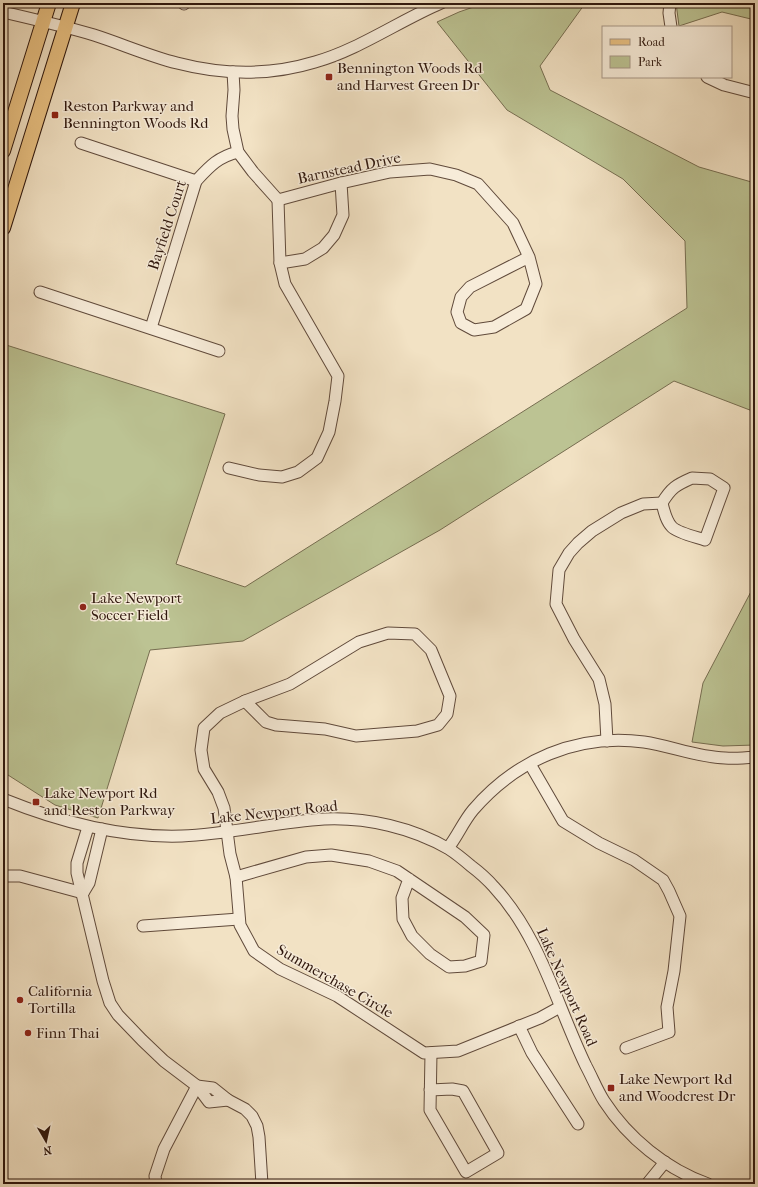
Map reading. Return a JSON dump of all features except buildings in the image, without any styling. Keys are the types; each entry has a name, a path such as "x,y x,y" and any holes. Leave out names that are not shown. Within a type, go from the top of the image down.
{"main road":[{"path":"3,151 49,3"},
{"path":"3,228 73,3"}],"street":[{"path":"3,12 94,35 177,63 211,70 257,73 286,70 316,62 342,52 408,17 440,3"},
{"path":"670,3 669,13 671,26"},
{"path":"229,468 259,475 282,477 298,472 317,458 329,432 338,376 285,284 280,263 278,200 253,172 238,152 233,130 232,116 234,72"},
{"path":"709,78 724,85 755,94"},
{"path":"80,143 196,181"},
{"name":"Bayfield Court","path":"151,328 196,181 213,164 226,155 238,152"},
{"name":"Barnstead Drive","path":"278,200 341,183 390,172 430,169 456,175 478,184 513,223 529,257 536,284 526,309 494,327 474,330 461,323 457,312 461,297 470,287 529,257"},
{"path":"280,263 305,260 323,248 334,235 343,215 341,183"},
{"path":"40,292 219,350"},
{"path":"692,478 710,479 724,488 705,540 672,527 666,518 662,503 668,493 676,485 692,478"},
{"path":"607,740 605,704 598,679 574,639 556,604 559,570 569,553 592,531 621,513 643,504 662,503"},
{"name":"Summerchase Circle","path":"245,701 266,722 276,725 325,729 356,736 417,731 438,725 447,714 450,696 431,650 415,634 388,633 358,642 290,684 245,701 220,713 204,728 201,750 204,769 218,792 224,808 230,854 236,877 240,925 254,951 280,969 337,996 424,1053 458,1051 540,1018 560,1007"},
{"path":"448,848 472,811 504,780 553,752 574,745 607,740 644,742 724,758 755,757"},
{"path":"530,764 563,821 599,843 634,860 663,880 680,916 668,1007 669,1032 626,1048"},
{"name":"Lake Newport Road","path":"3,799 88,827 129,834 164,836 195,835 324,819 359,820 379,823 403,830 448,848 493,885 510,905 523,924 534,946 578,1050 603,1100 628,1131 642,1145 680,1171 708,1184"},
{"path":"88,827 77,863 78,879 83,893 96,952 110,1003 118,1015 142,1040 179,1073 197,1086 209,1102 228,1100 245,1109 252,1116 257,1126 261,1154 262,1184"},
{"path":"83,893 89,883 102,830"},
{"path":"236,877 306,857 331,855 369,861 397,871 409,879 465,917 484,935 481,961 465,966 449,967 430,954 412,936 403,919 402,898 409,879"},
{"path":"3,876 20,876 83,893"},
{"path":"143,926 239,918"},
{"path":"519,1026 532,1053 578,1124"},
{"path":"430,1090 452,1089 464,1091 498,1153 466,1172 430,1110 430,1090 431,1052"},
{"path":"156,1184 154,1176 164,1149 197,1086"},
{"path":"647,1184 665,1162"}],"green space":[{"path":"485,3 654,3 584,5 540,66 550,90 699,167 755,183 755,412 674,381 440,530 243,641 150,650 98,818 55,805 3,773 3,344 225,414 176,564 245,587 687,308 685,241 623,179 507,110 437,22 459,12"},
{"path":"676,3 755,3 755,20 722,12 679,26"},
{"path":"755,584 755,745 723,746 692,742 703,683"}],"place":[{"name":"Bennington Woods Rd and Harvest Green Dr","path":"329,77"},
{"name":"Reston Parkway and Bennington Woods Rd","path":"55,115"},
{"name":"Lake Newport Soccer Field","path":"83,607"},
{"name":"Lake Newport Rd and Reston Parkway","path":"36,802"},
{"name":"California Tortilla","path":"20,1000"},
{"name":"Finn Thai","path":"28,1033"},
{"name":"Lake Newport Rd and Woodcrest Dr","path":"611,1088"}]}
